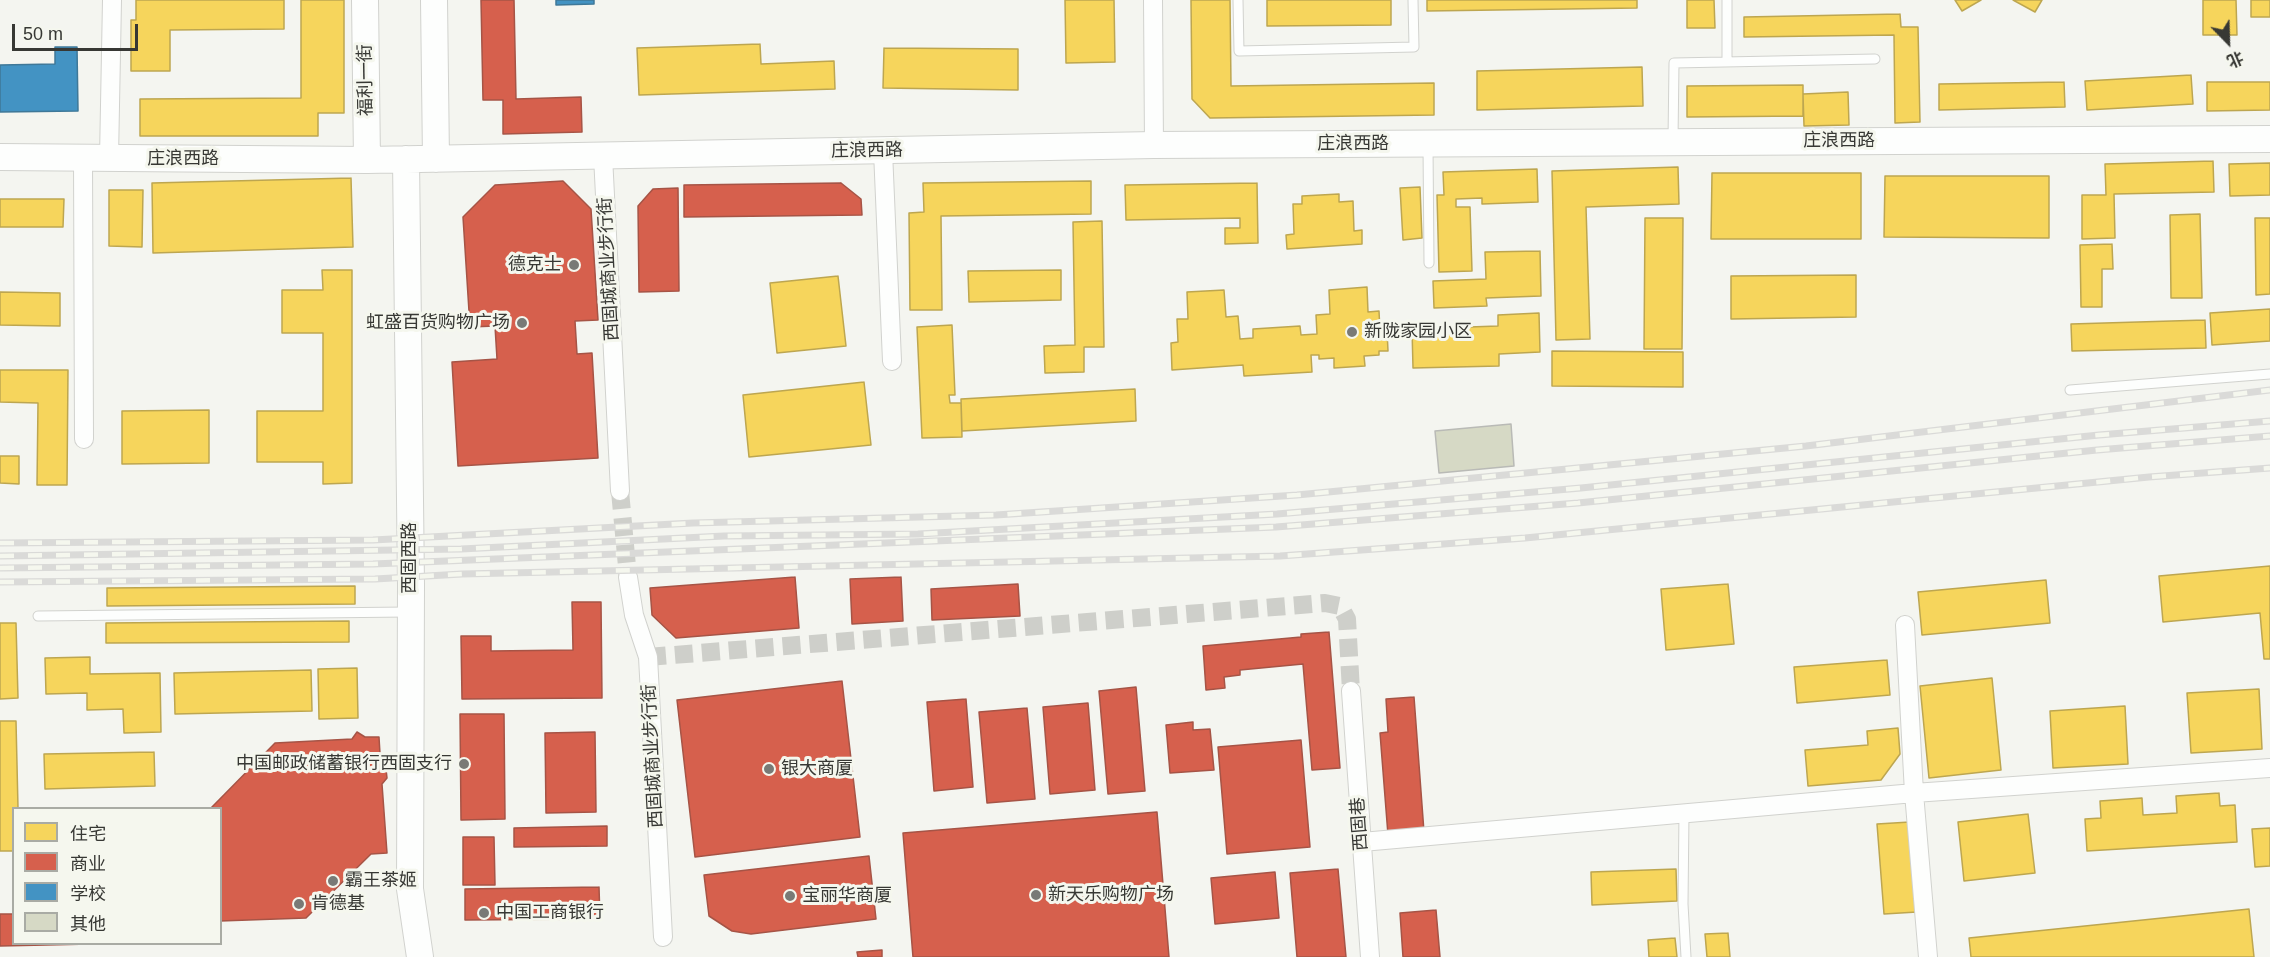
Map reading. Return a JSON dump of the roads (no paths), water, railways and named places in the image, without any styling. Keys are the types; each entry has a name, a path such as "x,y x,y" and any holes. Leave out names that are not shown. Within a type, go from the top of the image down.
{"street":[{"path":"110,158 112,0"},
{"name":"福利一街","path":"365,0 367,160"},
{"path":"434,0 436,159"},
{"path":"1153,0 1154,145"},
{"name":"庄浪西路","path":"0,157 367,160 1154,145 2270,139"},
{"path":"883,150 892,361"},
{"name":"西固城商业步行街","path":"603,156 620,491"},
{"path":"83,158 84,439"},
{"name":"西固西路","path":"406,159 411,612 410,889 420,957"},
{"name":"西固城商业步行街","path":"628,577 634,615 648,657 663,937"},
{"path":"1905,625 1914,793 1928,957"},
{"name":"西固巷","path":"1351,691 1370,957"},
{"path":"1362,842 1914,793 2270,768"}],"lane":[{"path":"1238,0 1239,51 1414,47 1413,0"},
{"path":"1727,0 1727,62"},
{"path":"1673,142 1674,63 1875,59"},
{"path":"1428,144 1429,263"},
{"path":"2070,390 2270,374"},
{"path":"38,616 411,612"},
{"path":"1684,813 1683,904 1686,957"}],"tunnel":[{"path":"620,491 628,577"},
{"path":"648,657 1325,603 1340,606 1347,619 1351,691"}],"railway":[{"path":"0,543 373,540 693,523 996,515 1297,495 1806,446 2270,390"},
{"path":"0,556 461,549 724,536 918,534 1277,514 1581,488 2099,435 2270,421"},
{"path":"0,568 373,564 1276,527 1578,503 2097,450 2270,436"},
{"path":"0,582 375,579 462,574 1280,556 1525,538 2149,477 2270,468"}],"place":[{"name":"德克士","path":"574,265"},
{"name":"虹盛百货购物广场","path":"522,323"},
{"name":"新陇家园小区","path":"1352,332"},
{"name":"中国邮政储蓄银行西固支行","path":"464,764"},
{"name":"银大商厦","path":"769,769"},
{"name":"霸王茶姬","path":"333,881"},
{"name":"新天乐购物广场","path":"1036,895"},
{"name":"宝丽华商厦","path":"790,896"},
{"name":"肯德基","path":"299,904"},
{"name":"中国工商银行","path":"484,913"}]}
